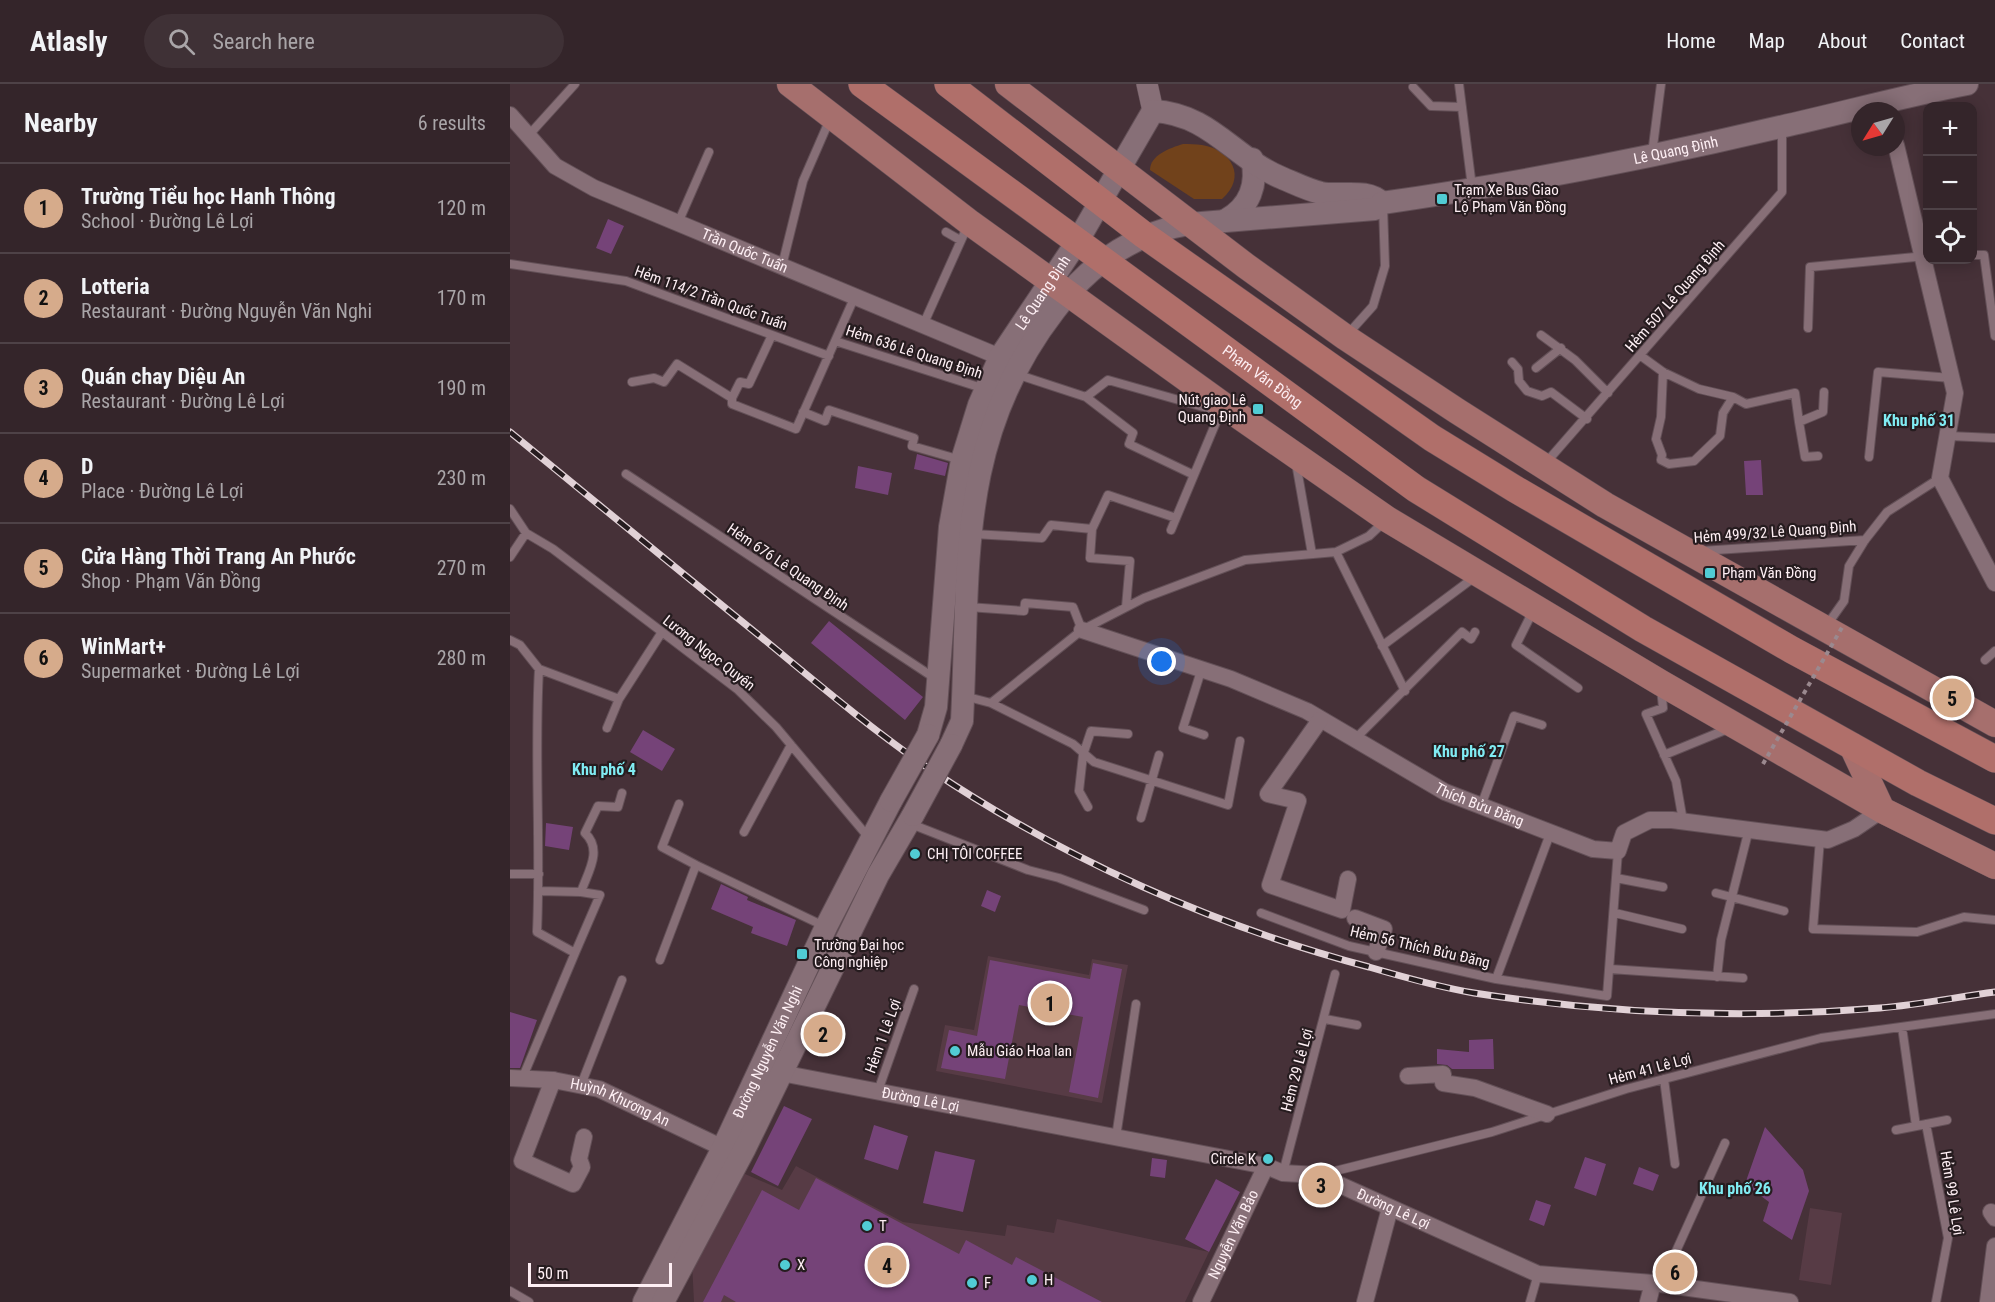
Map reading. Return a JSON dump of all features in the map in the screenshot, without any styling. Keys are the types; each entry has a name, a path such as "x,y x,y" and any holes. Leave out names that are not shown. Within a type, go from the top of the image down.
{"highway":[{"name":"Phạm Văn Đồng","path":"862,84 1416,489 1643,629 1918,783 1995,820"},
{"path":"948,84 1144,235 1432,438 1792,650 1995,759"}],"main road":[{"path":"790,84 832,116 965,231 1060,287 1222,409 1294,453 1387,519 1660,684 1882,810 1995,866"},
{"path":"1008,84 1189,224 1345,337 1605,505 1687,552 1834,626 1995,724"},
{"name":"Lê Quang Định","path":"1060,287 1144,235 1189,224 1375,209 1382,203 1472,190 1652,155 1967,84"},
{"name":"Lê Quang Định","path":"891,801 928,735 936,707 936,680 950,527 962,460 986,390 1060,287 1077,242 1153,111 1174,113 1197,121 1272,174 1320,193 1375,196 1382,203"},
{"path":"1227,220 1241,209 1251,193 1255,176 1252,159"},
{"name":"Lê Quang Định","path":"951,745 963,721 969,534 978,474 1006,365"},
{"name":"Đường Nguyễn Văn Nghi","path":"644,1302 723,1148 771,1070 951,745"},
{"path":"1852,746 1882,810"},
{"name":"Đường Nguyễn Văn Nghi","path":"663,1302 745,1148 771,1070 826,927 891,801"}],"street":[{"path":"1147,84 1153,111"},
{"name":"Trần Quốc Tuấn","path":"511,121 555,166 594,188 924,323 1006,365"},
{"path":"1899,156 1923,248"},
{"path":"1927,264 1955,393 1940,478 1995,583"},
{"name":"Thích Bửu Đăng","path":"1082,630 1232,679 1320,720 1445,792 1593,849 1618,851"},
{"path":"1320,720 1268,794 1298,801 1270,885 1342,910 1348,879"},
{"path":"1618,851 1624,833 1650,820 1683,821 1821,839 1839,837 1882,810"},
{"path":"1355,918 1384,930 1376,952"},
{"name":"Đường Lê Lợi","path":"771,1070 1266,1166 1283,1173 1318,1175 1538,1274 1653,1283 1697,1295 1786,1302"},
{"path":"1408,1076 1443,1074 1443,1083 1474,1088 1547,1114"},
{"name":"Huỳnh Khương An","path":"516,1078 553,1080 599,1089 723,1148"},
{"path":"553,1080 522,1161 573,1184 582,1167 579,1159 584,1137"},
{"name":"Nguyễn Văn Bảo","path":"1201,1302 1266,1166"},
{"path":"1365,1302 1390,1208"},
{"path":"1988,1302 1995,1246"},
{"path":"1648,1302 1653,1283"}],"lane":[{"path":"528,136 575,84"},
{"path":"1459,84 1472,190"},
{"path":"1652,155 1661,84"},
{"path":"1413,87 1431,106 1462,107"},
{"path":"782,266 803,181 832,116"},
{"name":"Hẻm 507 Lê Quang Định","path":"1544,465 1587,419 1782,192 1782,127"},
{"path":"678,223 709,152"},
{"path":"1345,337 1373,306 1382,276 1384,266 1382,203"},
{"path":"924,323 965,231 946,232"},
{"path":"1977,255 1984,255 1995,336"},
{"path":"1808,328 1810,267 1923,256"},
{"name":"Hẻm 114/2 Trần Quốc Tuấn","path":"510,264 626,281 829,356"},
{"path":"772,335 749,384 740,382 732,398 732,404 796,429 855,296"},
{"path":"1540,335 1561,348 1608,393"},
{"name":"Hẻm 636 Lê Quang Định","path":"835,341 986,390"},
{"path":"1536,368 1561,348"},
{"path":"1641,356 1663,372 1699,389 1733,397 1746,404 1795,393 1805,457 1818,456"},
{"path":"1512,362 1518,369 1519,381 1527,390 1542,396 1551,392 1587,419"},
{"path":"632,382 654,378 664,382 677,364 732,398"},
{"path":"1006,365 1086,397 1133,433 1129,444 1194,475"},
{"path":"1663,372 1661,417 1656,439 1662,455 1661,460 1670,465 1694,461 1719,436 1723,413 1733,397"},
{"path":"1869,457 1878,372 1951,378"},
{"path":"1086,397 1108,380 1222,409 1171,530"},
{"path":"1799,422 1823,412 1824,392"},
{"path":"803,412 825,421 829,410 914,438 912,446 962,460"},
{"path":"1949,436 1995,438"},
{"path":"1294,453 1312,554"},
{"name":"Hẻm 676 Lê Quang Định","path":"626,474 936,680"},
{"name":"Hẻm 499/32 Lê Quang Định","path":"1834,626 1844,602 1849,566 1865,540 1887,512 1940,478"},
{"path":"1126,607 1131,561 1090,558 1092,529 1108,495 1176,518"},
{"name":"Lương Ngọc Quyến","path":"510,510 526,533 553,549 737,689 791,745 872,840"},
{"path":"991,703 1082,630 1144,598 1245,560 1336,552 1368,536 1387,519"},
{"path":"969,534 1042,538 1051,525 1092,529"},
{"path":"510,557 526,533"},
{"name":"Hẻm 499/32 Lê Quang Định","path":"1687,552 1865,540"},
{"path":"1336,552 1405,691"},
{"path":"1382,646 1478,574"},
{"path":"967,607 1024,611 1024,603 1073,607 1082,630"},
{"path":"1534,608 1516,645 1578,688"},
{"path":"607,728 619,699 662,632"},
{"path":"1353,741 1462,632 1471,639 1475,633"},
{"path":"510,640 520,645 539,669 619,699"},
{"path":"1985,660 1995,651"},
{"path":"539,669 535,732 539,874 537,932 575,953"},
{"path":"1201,670 1183,728 1204,735"},
{"path":"1660,684 1663,708 1646,714 1676,781 1683,821"},
{"path":"964,696 991,703 1073,744 1083,755 1094,762 1228,805 1240,741"},
{"path":"1481,806 1514,716 1542,725"},
{"path":"1664,755 1735,726"},
{"path":"1088,807 1079,791 1083,755 1091,730 1128,735"},
{"path":"744,832 791,745"},
{"path":"1141,818 1159,755"},
{"path":"580,892 595,852 593,841 585,833 598,806 618,807 622,793"},
{"path":"679,804 662,847 826,927"},
{"path":"910,819 1028,870 1059,878 1144,910"},
{"path":"1717,976 1720,940 1749,830"},
{"name":"Hẻm 56 Thích Bửu Đăng","path":"1261,913 1349,946 1496,978 1550,834"},
{"path":"1821,839 1813,929 1917,932 1965,917 1995,920"},
{"path":"1496,978 1607,996 1618,851"},
{"path":"660,960 696,865"},
{"path":"510,874 539,874"},
{"path":"1617,878 1663,886"},
{"path":"516,1078 600,896 580,892 539,891"},
{"path":"1716,893 1784,911"},
{"path":"1615,913 1682,929"},
{"path":"1610,969 1743,978"},
{"name":"Hẻm 29 Lê Lợi","path":"1283,1173 1335,974"},
{"path":"581,1085 622,980"},
{"name":"Hẻm 1 Lê Lợi","path":"878,1091 914,989"},
{"path":"1116,1137 1136,1004"},
{"name":"Hẻm 41 Lê Lợi","path":"1318,1175 1492,1132 1664,1079 1821,1038 1995,1014"},
{"path":"1325,1019 1357,1025"},
{"path":"1902,1027 1916,1126"},
{"path":"1664,1079 1675,1164"},
{"path":"1896,1130 1947,1120"},
{"name":"Hẻm 99 Lê Lợi","path":"1926,1124 1948,1238 1936,1302"},
{"path":"1653,1283 1672,1258 1725,1143"},
{"path":"1530,1302 1538,1274"},
{"path":"510,1291 530,1302"}],"path":[{"path":"1763,764 1834,626"}],"shaded area":[{"path":"1183,144 1212,148 1228,158 1235,174 1234,182 1230,191 1222,199 1194,199 1150,170 1157,156"},
{"path":"988,956 1089,975 1092,959 1128,965 1102,1103 936,1071 945,1025 974,1030"},
{"path":"796,1166 903,1222 1005,1236 1007,1225 1054,1233 1057,1219 1209,1252 1185,1302 694,1302 692,1262 745,1174 782,1190"},
{"path":"1810,1208 1842,1213 1831,1285 1799,1280"}],"building":[{"path":"608,219 624,226 611,254 596,248"},
{"path":"917,454 948,463 945,476 914,469"},
{"path":"1761,460 1763,495 1746,495 1744,461"},
{"path":"858,466 892,473 888,495 855,488"},
{"path":"829,621 923,697 905,720 811,643"},
{"path":"643,730 675,749 662,771 630,752"},
{"path":"546,823 573,827 569,850 545,846"},
{"path":"721,884 748,897 747,900 796,920 787,946 751,933 753,927 711,909"},
{"path":"987,890 1001,896 995,912 981,906"},
{"path":"990,960 1090,979 1093,963 1122,969 1098,1098 1069,1092 1083,1017 1019,1005 1005,1079 941,1068 949,1030 977,1036"},
{"path":"510,1012 537,1020 520,1068 510,1068"},
{"path":"1493,1039 1494,1069 1452,1069 1447,1065 1437,1064 1437,1049 1469,1052 1469,1040"},
{"path":"784,1106 812,1119 778,1186 751,1172"},
{"path":"874,1125 908,1136 898,1170 864,1159"},
{"path":"1765,1127 1803,1170 1809,1191 1792,1240 1763,1221 1769,1202 1745,1184"},
{"path":"935,1151 975,1160 963,1212 923,1203"},
{"path":"1585,1157 1606,1164 1596,1196 1574,1188"},
{"path":"1152,1158 1167,1160 1165,1178 1150,1176"},
{"path":"1639,1167 1659,1175 1653,1191 1633,1184"},
{"path":"816,1178 959,1254 966,1240 1012,1265 1016,1257 1102,1302 736,1302 724,1295 721,1302 703,1302 762,1190 799,1210"},
{"path":"1216,1179 1240,1192 1209,1252 1185,1239"},
{"path":"1536,1200 1551,1205 1544,1226 1529,1220"}],"railway":[{"path":"510,432 845,705 931,770 1034,833 1087,861 1198,910 1311,950 1434,985 1474,993 1575,1006 1728,1014 1778,1013 1894,1007 1995,992"}],"place":[{"name":"Trạm Xe Bus Giao Lộ Phạm Văn Đồng","path":"1442,199"},
{"name":"Nút giao Lê Quang Định","path":"1258,409"},
{"name":"Phạm Văn Đồng","path":"1710,573"},
{"name":"Cửa Hàng Thời Trang An Phước","path":"1952,698"},
{"name":"CHỊ TÔI COFFEE","path":"915,854"},
{"name":"Trường Đại học Công nghiệp","path":"802,954"},
{"name":"Trường Tiểu học Hanh Thông","path":"1050,1003"},
{"name":"Lotteria","path":"823,1034"},
{"name":"Mẫu Giáo Hoa lan","path":"955,1051"},
{"name":"Circle K","path":"1268,1159"},
{"name":"Quán chay Diệu An","path":"1321,1185"},
{"name":"T","path":"867,1226"},
{"name":"X","path":"785,1265"},
{"name":"D","path":"887,1265"},
{"name":"WinMart+","path":"1675,1272"},
{"name":"H","path":"1032,1280"},
{"name":"F","path":"972,1283"}],"district":[{"name":"Khu phố 31","path":"1919,420"},
{"name":"Khu phố 27","path":"1469,751"},
{"name":"Khu phố 4","path":"604,769"},
{"name":"Khu phố 26","path":"1735,1188"}]}
